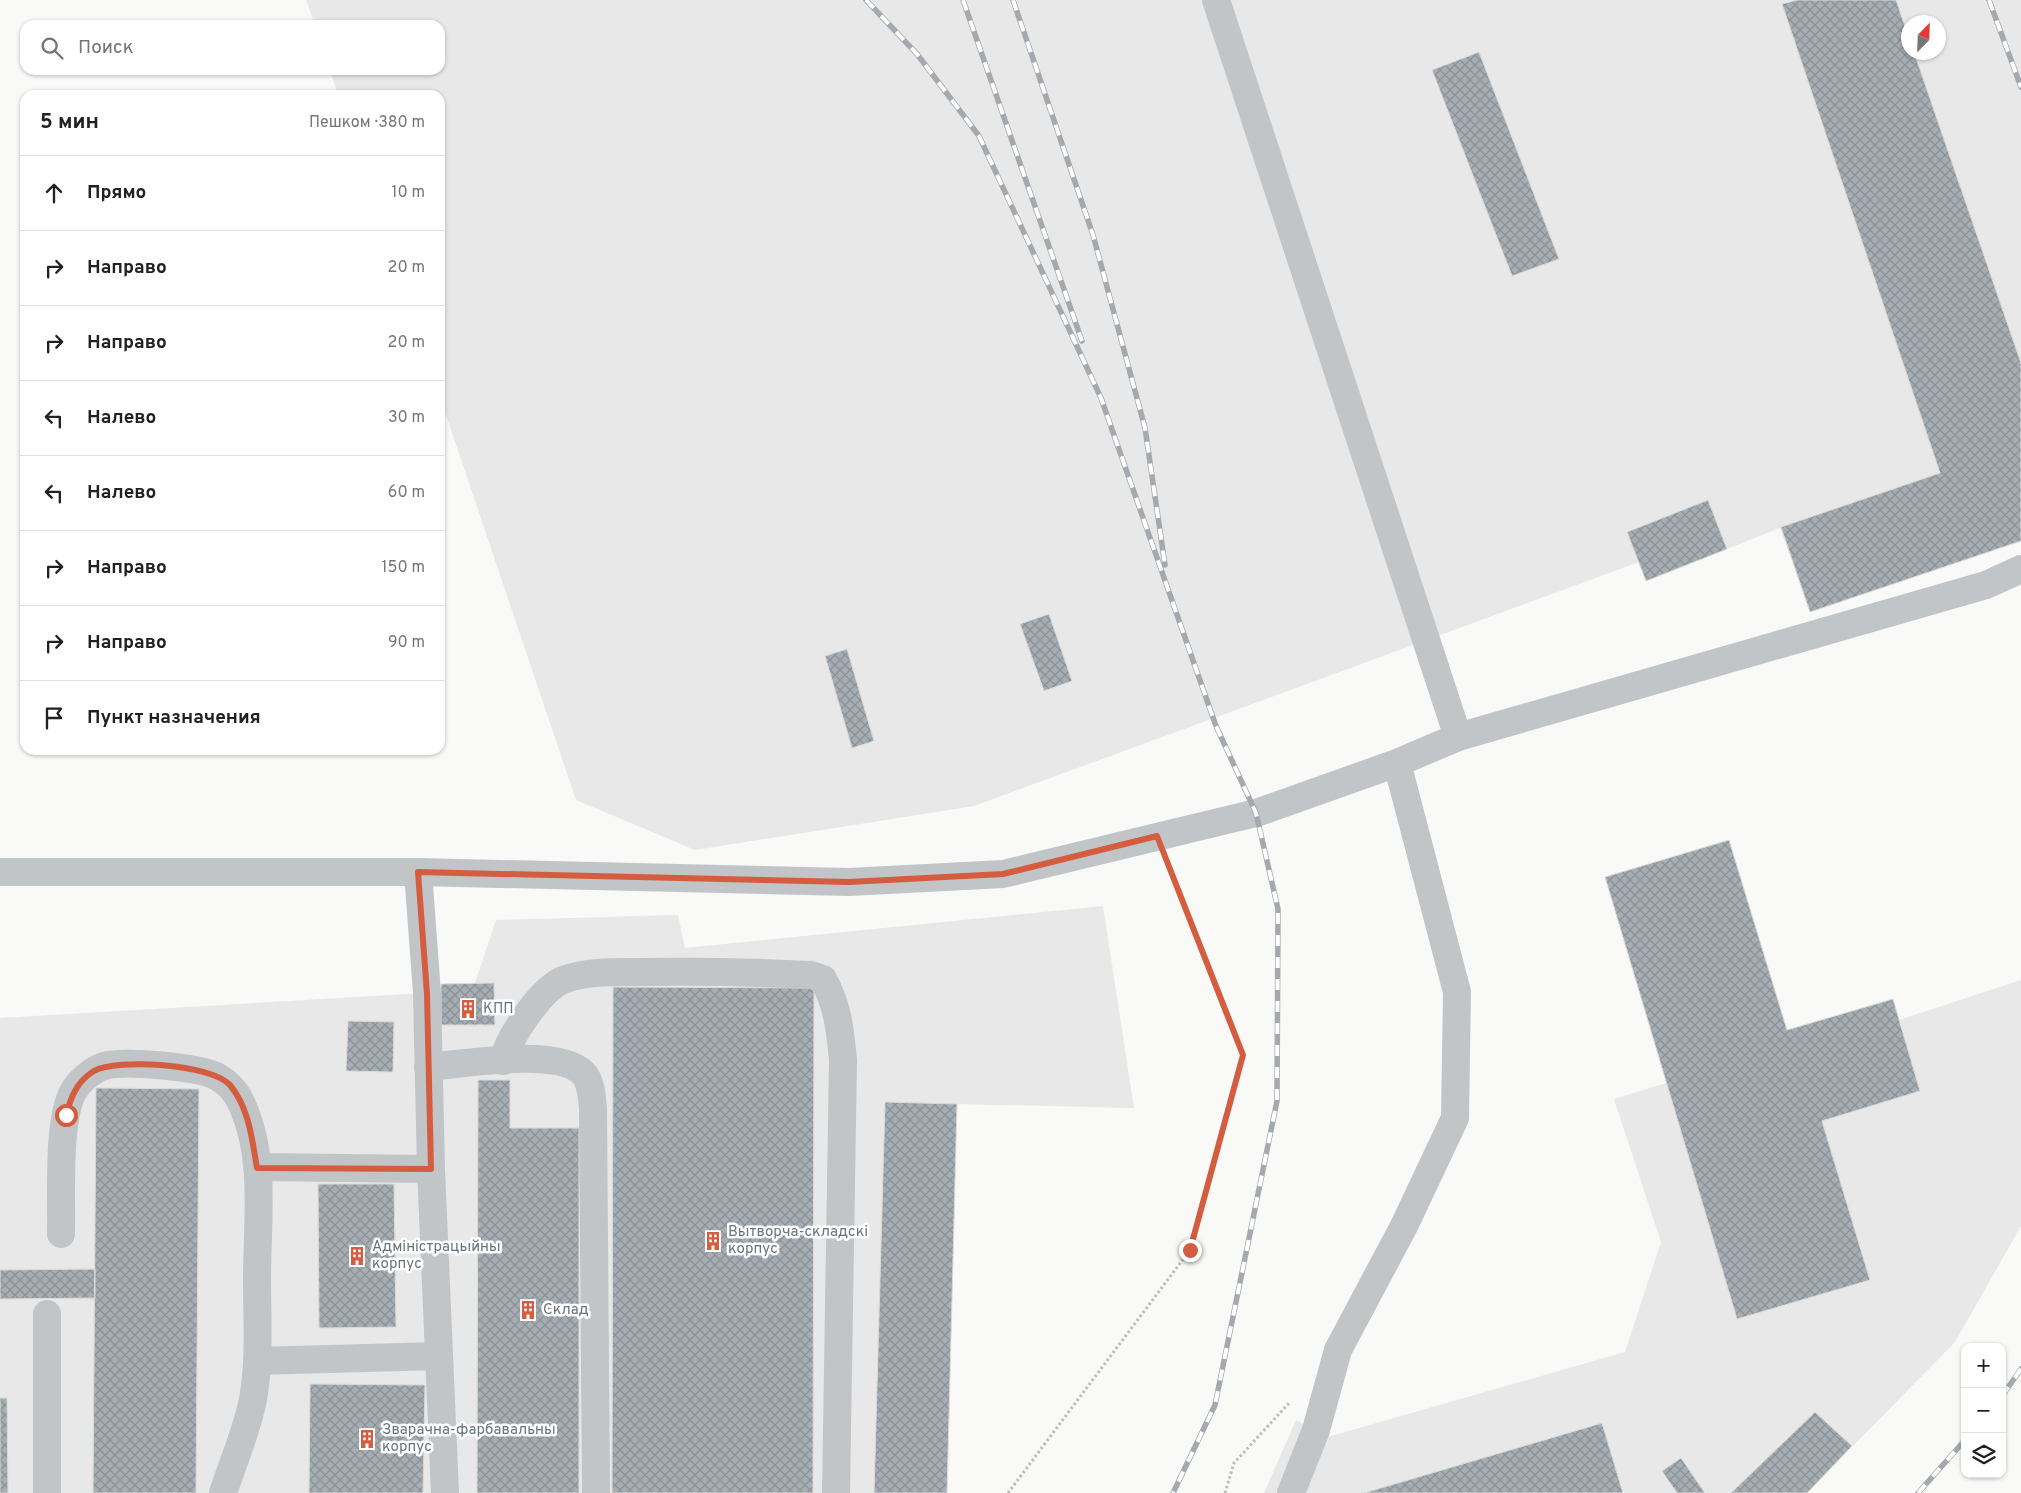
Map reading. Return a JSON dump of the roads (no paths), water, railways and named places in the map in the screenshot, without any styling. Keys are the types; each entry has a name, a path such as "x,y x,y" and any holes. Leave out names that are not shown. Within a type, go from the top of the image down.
{"lane":[{"path":"1216,0 1458,737"},
{"path":"0,872 418,872 849,882 1003,874 1256,812 1397,763 1458,737 1986,585 2021,569"},
{"path":"1291,1493 1316,1430 1338,1350 1404,1226 1455,1118 1457,992 1397,763"},
{"path":"418,872 427,994 431,1169 445,1493"},
{"path":"503,1061 506,1047 532,1010 550,988 563,980 599,973 669,971 811,975 823,979 834,998 840,1027 843,1060 836,1493"},
{"path":"428,1067 541,1059 575,1067 585,1074 590,1087 593,1110 596,1493"},
{"path":"61,1234 66,1115 70,1100 81,1081 104,1066 165,1066 201,1072 215,1076 228,1084 244,1107 257,1168 257,1361 252,1400 223,1493"},
{"path":"257,1168 431,1169"},
{"path":"47,1314 47,1493"},
{"path":"257,1361 439,1356"}],"railway":[{"path":"866,0 917,54 979,136 1101,398 1216,726 1256,813 1278,909 1277,1101 1215,1405 1173,1493"},
{"path":"963,0 1082,341"},
{"path":"1013,0 1093,235 1145,428 1165,565"},
{"path":"1989,0 2021,87"},
{"path":"2006,1390 2021,1369"},
{"path":"1918,1493 1961,1445"}],"place":[{"name":"КПП","path":"468,1009"},
{"name":"Вытворча-складскі корпус","path":"713,1241"},
{"name":"Адміністрацыйны корпус","path":"357,1256"},
{"name":"Склад","path":"528,1310"},
{"name":"Зварачна-фарбавальны корпус","path":"367,1439"}]}
